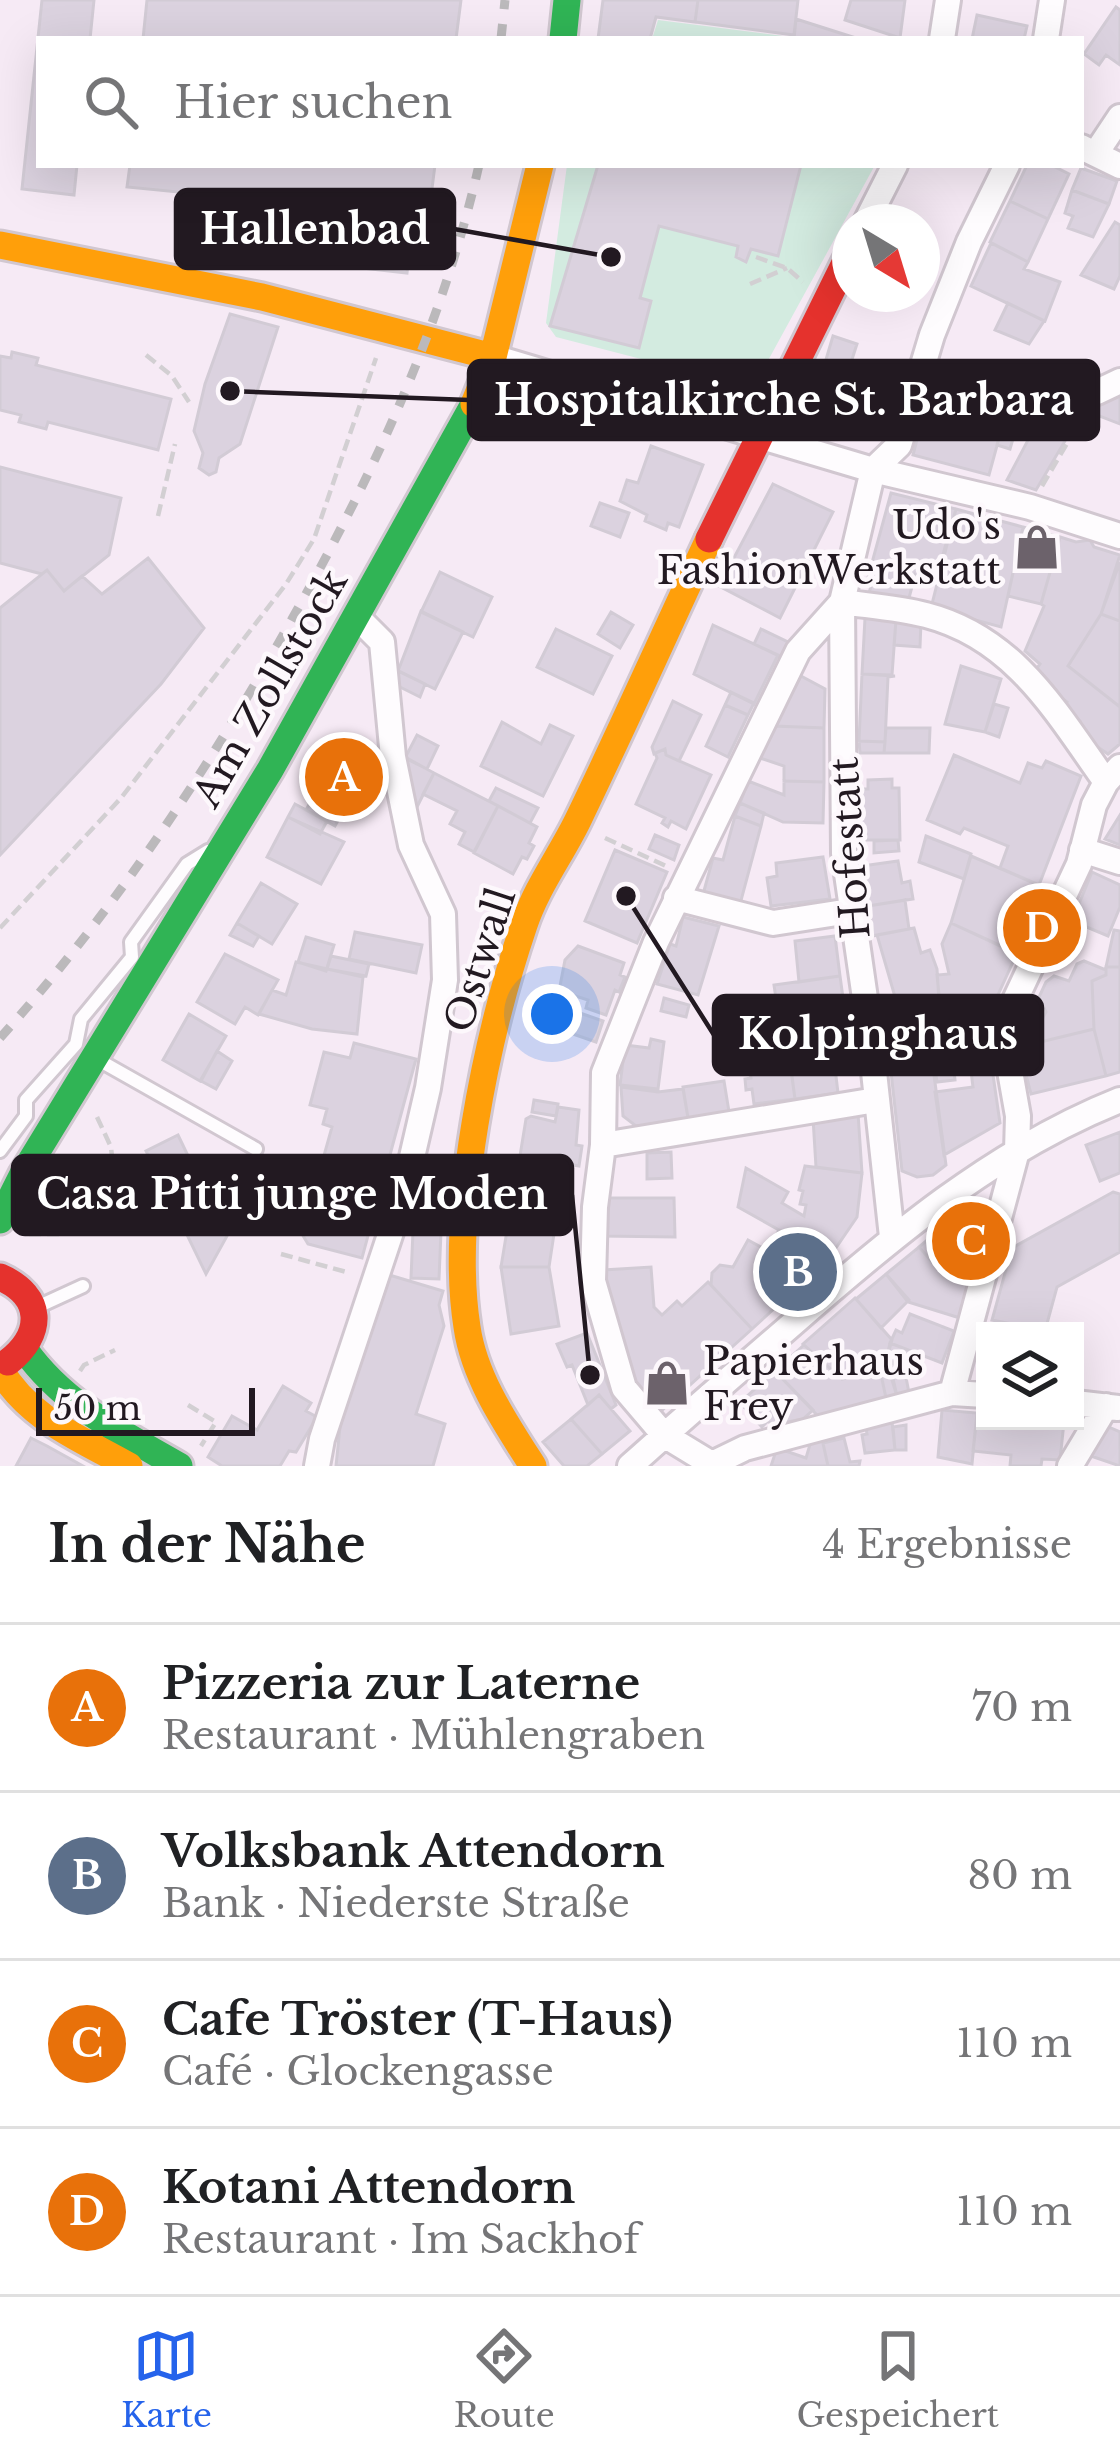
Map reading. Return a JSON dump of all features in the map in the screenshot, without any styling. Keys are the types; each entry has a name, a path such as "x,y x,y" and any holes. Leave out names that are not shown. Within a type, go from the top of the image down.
{"street":[{"path":"563,36 566,0"},
{"path":"942,36 948,0"},
{"path":"1046,36 1052,0"},
{"path":"1120,117 1089,150 1120,166"},
{"name":"Am Zollstock","path":"0,1220 8,1161 84,1062 141,963 228,839 468,420 493,357 539,168"},
{"path":"875,204 893,168"},
{"path":"873,470 899,445 932,335 968,242 1005,168"},
{"path":"0,245 262,297 493,357 873,470 1030,507 1120,536"},
{"name":"Ostwall","path":"533,1466 496,1408 467,1331 465,1191 480,1097 525,921 832,288"},
{"path":"1096,392 1120,381"},
{"name":"Hofestatt","path":"873,470 842,602 844,854 892,1237"},
{"path":"952,1393 1017,1150 1008,1015 1082,850 1094,805 1113,774 1025,670 995,647 928,615 842,602 798,651 682,887 604,1073 592,1281 624,1388 664,1435 714,1465 745,1448 779,1438 952,1393 976,1394"},
{"path":"317,1466 418,1131 446,980 443,914 411,845 392,757 382,642 356,616"},
{"path":"1082,850 1120,862"},
{"path":"682,887 773,923 850,910"},
{"path":"869,1026 1008,1015"},
{"path":"603,1145 876,1100"},
{"path":"630,1466 892,1237 1017,1150 1120,1100"},
{"path":"0,1277 21,1287 34,1308 34,1330 8,1361 5,1381 29,1406 129,1466"},
{"path":"8,1361 35,1368 65,1397 188,1459"},
{"path":"1070,1466 1113,1408"}],"lane":[{"path":"8,1161 26,1116 26,1100 84,1062 256,1149"},
{"path":"34,1308 83,1286"}],"path":[{"path":"755,257 787,268 825,302"},
{"path":"750,284 787,268"},
{"path":"0,928 121,797 286,584 314,539 386,330"},
{"path":"146,355 172,376 189,402"},
{"path":"1030,507 1096,392"},
{"path":"158,516 175,443"},
{"path":"576,824 682,887"},
{"path":"84,1062 111,1148 115,1186"},
{"path":"465,1191 595,1208"},
{"path":"281,1254 376,1280"},
{"path":"188,1405 216,1423 188,1459"}],"green space":[{"path":"658,20 783,36 653,36"},
{"path":"567,168 873,168 854,204 832,204 832,244 759,377 734,392 645,360 556,337 546,323"}],"building":[{"path":"42,0 94,0 90,36 38,36"},
{"path":"147,0 461,0 456,36 143,36"},
{"path":"603,0 698,0 695,22 656,17 651,36 598,36"},
{"path":"698,0 798,0 794,35 695,22"},
{"path":"851,0 905,0 900,36 845,20"},
{"path":"1116,7 1120,10 1120,65 1106,55 1099,65 1084,54"},
{"path":"977,15 1027,26 1025,36 973,36"},
{"path":"796,19 850,36 794,36"},
{"path":"36,57 36,168 77,168 74,195 22,189"},
{"path":"130,168 435,168 430,204 415,202 407,273 193,249 183,242 189,193 127,187"},
{"path":"597,168 800,168 778,256 751,249 746,262 736,257 738,246 659,226 640,298 651,301 639,348 550,326"},
{"path":"1026,168 1057,168 1069,174 1048,219 1010,201"},
{"path":"1081,168 1117,181 1109,204 1072,190"},
{"path":"1072,190 1109,204 1093,237 1068,228 1073,216 1065,213"},
{"path":"1010,201 1048,219 1028,262 990,242"},
{"path":"1115,222 1120,225 1120,276 1114,289 1081,275"},
{"path":"991,243 1028,262 1024,269 1060,282 1045,321 971,286"},
{"path":"1008,303 1044,321 1029,344 995,330"},
{"path":"230,314 278,327 240,444 219,458 216,472 209,475 199,468 203,453 194,431"},
{"path":"833,336 857,344 845,381 822,373"},
{"path":"12,352 38,358 36,365 171,399 158,450 48,422 46,429 19,422 21,415 0,410 0,356 11,358"},
{"path":"959,367 983,373 979,389 1010,398 989,475 913,455 935,370 957,376"},
{"path":"1120,387 1120,424 1089,412 1097,397"},
{"path":"1025,392 1039,396 1033,419 1020,415 1010,449 997,445 1006,410 1018,413"},
{"path":"1047,404 1045,410 1075,424 1036,490 1007,480"},
{"path":"651,446 703,465 679,527 668,523 666,530 645,521 647,515 620,501 627,480 638,483"},
{"path":"0,467 121,498 109,555 64,591 47,570 42,574 0,563"},
{"path":"773,484 833,512 780,618 719,586"},
{"path":"891,493 956,509 936,579 921,581 915,575 908,602 869,593 872,583 867,581"},
{"path":"600,503 629,513 620,537 591,526"},
{"path":"956,509 1023,527 1001,627 931,608"},
{"path":"1023,527 1060,537 1041,604 1008,596"},
{"path":"1060,537 1090,540 1094,547 1120,555 1101,614 1068,666 1120,707 1120,744 1108,754 1083,737 1080,721 1063,708 1067,702 1051,689 1037,668 1040,664 1025,651 1044,606"},
{"path":"148,558 204,628 161,684 0,855 0,608 47,570 64,591 82,576 102,594"},
{"path":"1120,562 1120,621 1101,614"},
{"path":"440,572 492,597 473,637 421,612"},
{"path":"421,611 463,632 435,689 398,671"},
{"path":"611,612 633,625 620,648 598,634"},
{"path":"1101,614 1120,621 1120,707 1068,666"},
{"path":"865,618 896,620 892,675 862,674"},
{"path":"896,620 921,622 920,647 894,645"},
{"path":"713,625 778,655 754,704 694,674"},
{"path":"556,629 612,656 593,694 537,667"},
{"path":"761,629 788,642 781,657 754,644"},
{"path":"961,666 1001,679 985,732 945,724"},
{"path":"399,671 425,684 420,697 396,685"},
{"path":"862,674 895,676 888,677 885,742 859,741"},
{"path":"801,676 825,689 824,728 774,726"},
{"path":"731,692 754,703 748,715 725,705"},
{"path":"673,701 701,715 679,761 666,755 665,749 654,754 652,747"},
{"path":"994,704 1008,708 999,737 985,732"},
{"path":"725,705 748,715 728,757 706,746"},
{"path":"502,722 541,744 550,725 573,736 543,796 481,766"},
{"path":"774,726 824,728 824,782 784,781 784,766 757,757"},
{"path":"886,728 930,728 929,753 884,753"},
{"path":"417,735 438,746 427,769 405,758"},
{"path":"337,736 375,757 343,816 305,795"},
{"path":"859,741 885,742 884,753 860,753"},
{"path":"665,749 666,755 711,775 686,829 671,821 668,827 662,823 665,818 636,804 657,758 655,753"},
{"path":"954,755 1020,783 1028,763 1042,768 1046,761 1081,776 1039,885 1000,868 1008,846 964,828 960,834 927,820"},
{"path":"405,757 434,773 413,815"},
{"path":"434,773 498,806 474,852 459,844 465,832 450,824 457,811 423,794"},
{"path":"892,779 892,788 899,788 900,840 861,840 860,789 868,789 868,780"},
{"path":"748,781 784,795 784,781 824,782 823,823 783,822 740,803"},
{"path":"496,788 538,808 530,823 489,801"},
{"path":"312,799 341,815 335,826 306,810"},
{"path":"740,803 764,813 761,826 735,816"},
{"path":"295,804 327,821 320,834 288,817"},
{"path":"498,806 537,827 529,843 534,846 513,874 474,853"},
{"path":"1120,815 1120,845 1105,839"},
{"path":"735,816 761,826 739,908 702,898 713,858 723,860"},
{"path":"288,817 344,842 321,884 267,857"},
{"path":"655,835 679,845 674,860 649,849"},
{"path":"926,836 971,854 964,879 919,862"},
{"path":"898,840 899,851 874,853 874,841"},
{"path":"615,850 667,872 637,943 585,921"},
{"path":"971,856 1043,887 1015,953 951,923"},
{"path":"823,857 830,899 771,906 767,878 777,876 776,863"},
{"path":"898,861 902,883 910,881 913,899 868,906 862,866"},
{"path":"1092,872 1120,885 1120,907 1108,936 1072,921"},
{"path":"261,883 297,904 272,944 237,923"},
{"path":"905,900 909,929 873,936 868,906"},
{"path":"683,917 719,926 698,995 657,984 670,944 676,946"},
{"path":"237,923 259,936 253,946 230,935"},
{"path":"951,923 1017,953 996,999 940,1005 937,975 949,974 942,944"},
{"path":"914,928 921,953 930,950 937,969 939,1002 898,1007 877,935"},
{"path":"1114,930 1120,931 1120,967 1106,967"},
{"path":"355,932 422,945 416,973 349,959"},
{"path":"835,936 840,976 799,982 795,941"},
{"path":"306,937 334,945 326,971 298,962"},
{"path":"578,946 624,963 620,975 625,977 606,1015 586,1008 588,1000 563,992 560,986 565,960"},
{"path":"225,954 278,980 258,1015 245,1007 235,1024 197,1002"},
{"path":"331,956 369,964 366,976 327,969"},
{"path":"1084,961 1106,970 1106,975 1092,981 1094,1029 1032,1044 1024,1034 1046,1012 1039,997 1046,982 1054,976 1069,981 1077,964"},
{"path":"296,962 363,977 357,1034 312,1029 259,1014 272,990 286,995"},
{"path":"1106,967 1120,967 1120,1072 1106,1076 1094,1029 1092,981 1106,975"},
{"path":"840,976 846,1020 780,1026 774,985"},
{"path":"664,998 689,1005 686,1017 661,1011"},
{"path":"580,1013 603,1021 596,1042 573,1034"},
{"path":"189,1014 226,1036 200,1081 163,1060"},
{"path":"1094,1029 1106,1076 1031,1094 1019,1047"},
{"path":"928,1030 946,1165 933,1175 917,1177 902,1171 887,1036"},
{"path":"651,1039 664,1042 658,1089 620,1085 625,1045 649,1048"},
{"path":"354,1043 416,1059 362,1258 308,1244 302,1234 332,1127 323,1124 327,1109 310,1105 324,1052 350,1058"},
{"path":"217,1051 232,1061 216,1089 201,1081"},
{"path":"833,1051 838,1093 795,1099 789,1056"},
{"path":"789,1053 795,1099 754,1104 752,1089 746,1090 749,1064 774,1061 773,1055"},
{"path":"953,1061 955,1080 937,1082 934,1063"},
{"path":"992,1068 1000,1123 944,1155 935,1092 973,1087 971,1071"},
{"path":"724,1081 730,1118 689,1124 683,1087"},
{"path":"621,1087 658,1092 683,1089 689,1124 636,1126 623,1116"},
{"path":"534,1100 558,1104 556,1116 532,1112"},
{"path":"558,1107 579,1110 576,1145 582,1146 579,1166 573,1165 570,1178 545,1174 546,1166 519,1162 526,1119 555,1122"},
{"path":"858,1113 862,1173 816,1167 813,1118"},
{"path":"1120,1132 1120,1173 1100,1181 1086,1145"},
{"path":"178,1135 202,1185 176,1212 146,1151"},
{"path":"671,1152 672,1178 647,1179 647,1153"},
{"path":"805,1166 862,1173 857,1217 829,1258 738,1207 746,1168 788,1192 782,1203 804,1216 806,1205 800,1204 803,1191 799,1190"},
{"path":"202,1185 227,1236 206,1274 176,1212"},
{"path":"1113,1192 1120,1194 1120,1252 1057,1287 1047,1322 992,1320 1012,1248"},
{"path":"601,1198 674,1198 675,1237 601,1236"},
{"path":"511,1206 557,1214 549,1267 501,1267"},
{"path":"414,1207 442,1208 439,1279 411,1278"},
{"path":"948,1223 984,1233 972,1275 933,1263 919,1247 937,1232 944,1234"},
{"path":"779,1230 829,1258 752,1329 711,1285 712,1273 720,1265 733,1267 748,1240 768,1251"},
{"path":"919,1247 933,1263 972,1275 960,1318 908,1302 886,1274"},
{"path":"501,1267 549,1267 559,1326 511,1334"},
{"path":"651,1267 654,1307 662,1315 677,1301 682,1306 708,1282 752,1329 659,1413 629,1375 607,1299 604,1270"},
{"path":"386,1274 443,1291 439,1305 444,1326 416,1414 445,1424 433,1466 336,1466 340,1427"},
{"path":"886,1274 909,1300 881,1328 856,1299"},
{"path":"855,1298 892,1340 886,1361 897,1396 886,1398 880,1370 842,1379 803,1344"},
{"path":"910,1314 954,1331 942,1363 890,1343 896,1330 902,1333"},
{"path":"587,1333 616,1405 611,1409 599,1395 588,1405 572,1365 567,1367 557,1344"},
{"path":"890,1343 919,1354 912,1370 886,1361"},
{"path":"804,1345 842,1379 880,1370 886,1398 818,1416 775,1371"},
{"path":"889,1361 904,1367 909,1393 897,1396"},
{"path":"775,1371 813,1410 803,1419 772,1425 768,1421 762,1427 744,1407 750,1401 746,1397"},
{"path":"283,1386 311,1403 306,1411 317,1417 296,1452 289,1451 280,1466 222,1466 208,1457 232,1416 257,1430"},
{"path":"599,1395 630,1431 602,1454 571,1419"},
{"path":"942,1410 976,1413 972,1464 938,1457"},
{"path":"571,1419 602,1454 587,1466 564,1466 543,1442"},
{"path":"892,1422 895,1450 865,1453 862,1435 867,1434 866,1428"},
{"path":"976,1423 976,1430 1063,1430 1060,1460 1042,1459 1041,1466 1010,1466 1011,1455 973,1451"},
{"path":"906,1425 906,1450 895,1450 893,1427"},
{"path":"1104,1425 1120,1432 1120,1466 1091,1456"},
{"path":"31,1438 47,1446 83,1466 16,1466"},
{"path":"844,1438 850,1462 860,1461 859,1466 828,1466 823,1443"},
{"path":"822,1439 828,1466 771,1466 777,1448 806,1458 811,1441"}],"railway":[{"path":"501,36 505,0"},
{"path":"0,1038 82,940 158,837 228,730 322,565 377,455 425,342 478,168"}],"traffic: fast":[{"path":"563,36 567,0"},
{"path":"0,1220 23,1174 270,770 474,404"},
{"path":"25,1350 76,1402 179,1466"}],"traffic: slow":[{"path":"474,404 493,357 539,168"},
{"path":"0,245 262,297 493,357"},
{"path":"533,1466 484,1382 467,1327 463,1232 485,1070 529,911 578,820 709,539"},
{"path":"0,1369 41,1415 129,1466"}],"traffic: jam":[{"path":"709,539 832,290"},
{"path":"0,1277 25,1294 34,1316 28,1340 8,1362"}],"place":[{"name":"Hallenbad","path":"611,257"},
{"name":"Hospitalkirche St. Barbara","path":"230,391"},
{"name":"Udo's FashionWerkstatt","path":"1037,547"},
{"name":"Pizzeria zur Laterne","path":"344,777"},
{"name":"Kolpinghaus","path":"626,896"},
{"name":"Kotani Attendorn","path":"1042,928"},
{"name":"Cafe Tröster (T-Haus)","path":"971,1241"},
{"name":"Volksbank Attendorn","path":"798,1272"},
{"name":"Casa Pitti junge Moden","path":"590,1375"},
{"name":"Papierhaus Frey","path":"667,1383"}]}
